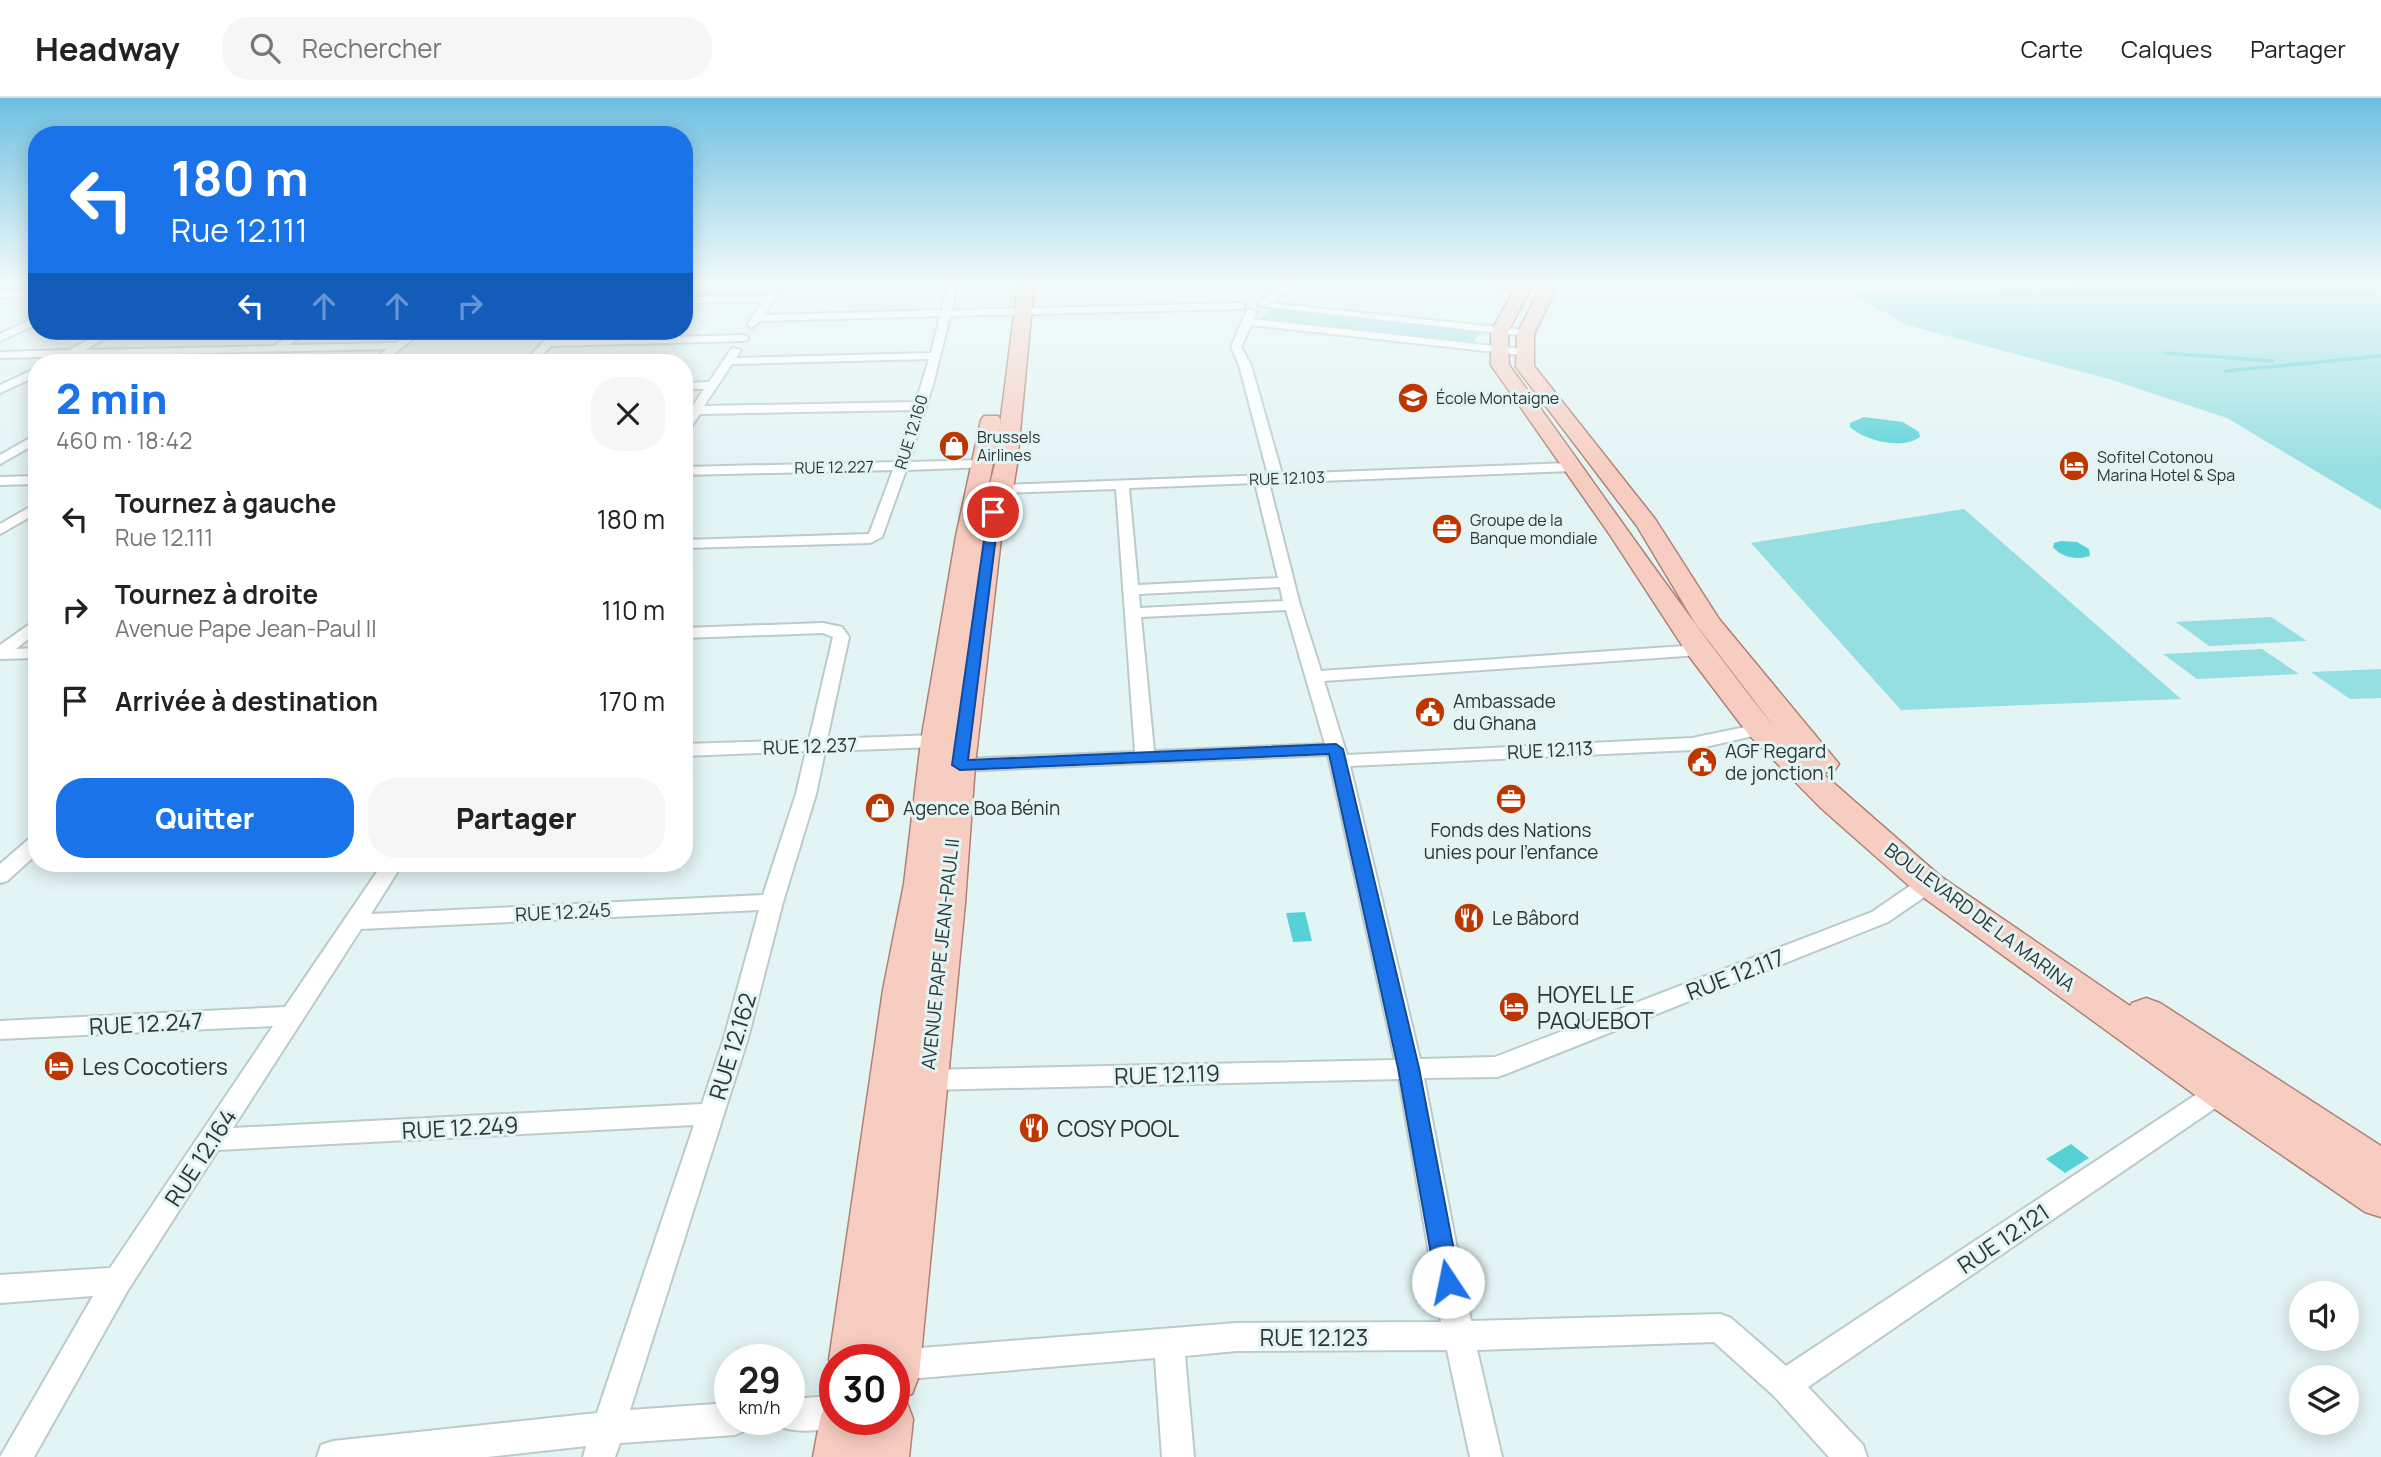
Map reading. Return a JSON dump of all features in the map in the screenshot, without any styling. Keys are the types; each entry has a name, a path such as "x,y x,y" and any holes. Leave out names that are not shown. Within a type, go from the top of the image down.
{"main road":[{"name":"AVENUE PAPE JEAN-PAUL II","path":"898,1344 960,765 993,512 993,476 1011,347"},
{"name":"BOULEVARD DE LA MARINA","path":"1499,347 1500,365 1508,380 1621,534 1699,650 1760,729 1833,802 1928,884 2221,1091 2381,1198"},
{"name":"BOULEVARD DE LA MARINA","path":"1523,347 1525,367 1647,524 1708,623 1789,726 1837,779 1946,872 2070,962 2381,1169"},
{"name":"AVENUE PAPE JEAN-PAUL II","path":"856,1344 900,1003 921,884 936,741 968,536 993,476"},
{"path":"840,1457 843,1435"},
{"path":"882,1457 885,1435"}],"street":[{"path":"71,353 81,347"},
{"path":"36,354 341,347"},
{"path":"693,414 738,347"},
{"name":"RUE 12.160","path":"693,544 865,540 874,537 902,465 938,347"},
{"path":"1236,347 1245,365 1269,478 1286,582 1337,755 1409,1068 1458,1336 1486,1457"},
{"path":"269,354 277,349"},
{"path":"178,354 183,351"},
{"path":"0,355 28,354"},
{"path":"729,361 936,356"},
{"path":"0,390 28,376"},
{"path":"693,386 712,385"},
{"path":"696,410 919,406"},
{"path":"0,460 28,443"},
{"name":"RUE 12.227","path":"693,471 902,465 993,476"},
{"name":"RUE 12.103","path":"993,476 1122,484 1571,467"},
{"path":"0,481 28,480"},
{"path":"1122,484 1145,758"},
{"path":"0,530 28,512"},
{"path":"1131,590 1286,582"},
{"path":"1133,613 1292,606"},
{"name":"RUE 12.162","path":"603,1443 736,1038 772,902 819,746 841,637 836,630 693,633"},
{"path":"0,654 28,631"},
{"path":"1314,677 1699,650"},
{"path":"0,654 28,653"},
{"name":"RUE 12.113","path":"1337,755 1692,744 1760,729"},
{"name":"RUE 12.237","path":"693,750 936,741"},
{"path":"960,765 1337,755"},
{"path":"0,876 28,851"},
{"name":"RUE 12.164","path":"16,1457 118,1281 387,872"},
{"name":"RUE 12.117","path":"1497,1067 1880,917 1928,884"},
{"name":"RUE 12.245","path":"354,922 772,902"},
{"name":"RUE 12.247","path":"0,1030 292,1016"},
{"name":"RUE 12.119","path":"926,1080 1497,1067"},
{"name":"RUE 12.121","path":"1785,1385 2221,1091"},
{"name":"RUE 12.249","path":"210,1140 710,1114"},
{"path":"0,1289 118,1281"},
{"path":"1458,1336 1720,1328 1785,1385 1851,1457"},
{"name":"RUE 12.123","path":"1169,1344 1236,1337 1458,1336"},
{"path":"910,1370 1169,1344 1178,1457"},
{"path":"333,1457 603,1443 714,1423"}],"shaded area":[{"path":"1991,347 2381,347 2381,510 2227,418 2112,380"},
{"path":"1864,417 1903,422 1919,432 1920,437 1904,443 1874,440 1850,427 1850,423"},
{"path":"1964,509 2181,699 1901,710 1751,543"},
{"path":"2077,542 2089,549 2090,556 2075,558 2061,554 2053,547 2054,543"},
{"path":"2271,617 2307,641 2209,646 2176,622"},
{"path":"2262,649 2299,674 2197,679 2163,654"},
{"path":"2381,669 2381,698 2350,699 2311,672"},
{"path":"1305,912 1312,941 1293,942 1286,913"},
{"path":"2071,1144 2089,1158 2065,1173 2046,1159"}],"waterway":[{"path":"2165,353 2272,361"},
{"path":"2226,371 2381,356"}],"place":[{"name":"École Montaigne","path":"1413,398"},
{"name":"Brussels Airlines","path":"954,446"},
{"name":"Sofitel Cotonou Marina Hotel & Spa","path":"2074,466"},
{"name":"Groupe de la Banque mondiale","path":"1447,529"},
{"name":"Ambassade du Ghana","path":"1430,712"},
{"name":"AGF Regard de jonction 1","path":"1702,762"},
{"name":"Fonds des Nations unies pour l’enfance","path":"1511,799"},
{"name":"Agence Boa Bénin","path":"880,808"},
{"name":"Le Bâbord","path":"1469,918"},
{"name":"HOYEL LE PAQUEBOT","path":"1514,1007"},
{"name":"Les Cocotiers","path":"59,1066"},
{"name":"COSY POOL","path":"1034,1128"}],"route":[{"path":"993,512 960,765 1336,749 1409,1068 1448,1282"}]}
